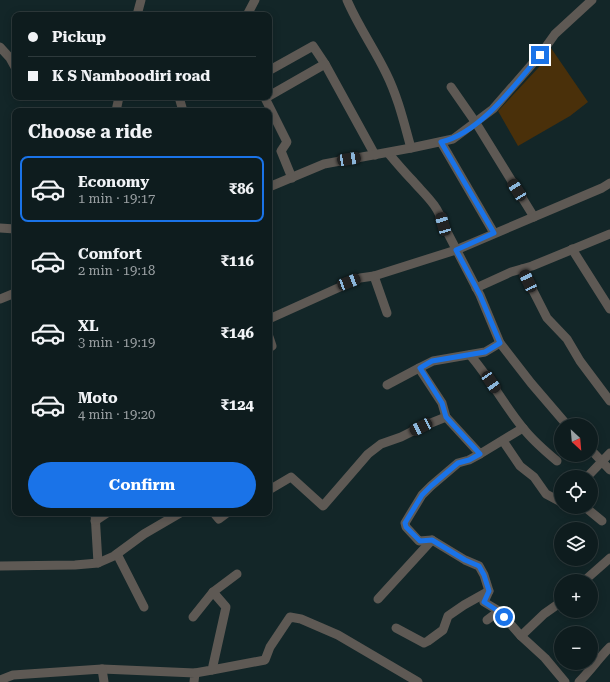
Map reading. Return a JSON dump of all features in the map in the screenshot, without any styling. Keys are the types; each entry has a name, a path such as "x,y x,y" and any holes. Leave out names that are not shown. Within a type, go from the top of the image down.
{"street":[{"path":"138,12 141,0"},
{"path":"249,12 255,0"},
{"path":"347,0 360,28 387,74 394,90 411,148"},
{"path":"272,186 324,164 388,153 453,139 494,109 540,55 555,34 582,4 592,0"},
{"path":"272,69 313,46 325,64 375,155"},
{"path":"0,47 12,62"},
{"path":"272,94 325,64"},
{"path":"451,87 476,123 534,217"},
{"path":"272,112 287,142 281,151 292,178"},
{"path":"441,142 494,233"},
{"path":"388,153 409,184 424,192 440,213 443,224 476,288 500,343 561,418"},
{"path":"272,318 349,282 360,278 374,276 456,250 610,184"},
{"path":"0,228 12,229"},
{"path":"476,288 511,272 610,234"},
{"path":"572,249 610,309"},
{"path":"522,269 547,318 567,339 580,361 610,401"},
{"path":"374,276 387,313"},
{"path":"0,299 12,294"},
{"path":"387,385 432,361 485,352 500,343"},
{"path":"470,355 485,373 523,428 536,443 554,458"},
{"path":"420,368 442,403 446,417 480,454"},
{"path":"272,488 291,477 322,506 368,454 381,444 400,438 421,427 446,417"},
{"path":"523,428 469,460 458,463 422,495 405,523 406,527 420,541 432,540 465,560 479,566 484,575 489,591 484,602 498,611 521,636 545,658 565,682"},
{"path":"503,441 520,466 534,477 546,494 554,498"},
{"path":"594,470 610,453"},
{"path":"598,458 610,470"},
{"path":"594,514 602,521"},
{"path":"0,566 75,565 98,563 117,554 144,534 175,516"},
{"path":"95,517 98,563"},
{"path":"378,599 432,540"},
{"path":"117,554 144,607"},
{"path":"592,574 610,558"},
{"path":"193,617 213,592 237,574"},
{"path":"396,628 424,643 443,630 448,616 489,591"},
{"path":"212,670 226,608 213,592"},
{"path":"521,636 544,614 554,607"},
{"path":"487,620 498,611"},
{"path":"0,680 13,675 102,669 194,677 212,670 265,660 270,647 290,617 301,619 338,635 403,679 418,682"},
{"path":"579,682 592,669 599,657 610,648"},
{"path":"102,669 104,682"}],"shaded area":[{"path":"551,48 588,102 570,116 518,146 498,111 540,66"}],"route":[{"path":"504,617 484,602 489,591 484,575 479,566 465,560 432,540 420,541 406,527 405,523 422,495 431,486 458,463 469,460 480,454 446,417 442,403 420,368 432,361 485,352 500,343 480,295 456,250 494,233 441,142 453,139 494,109 540,55"}]}
